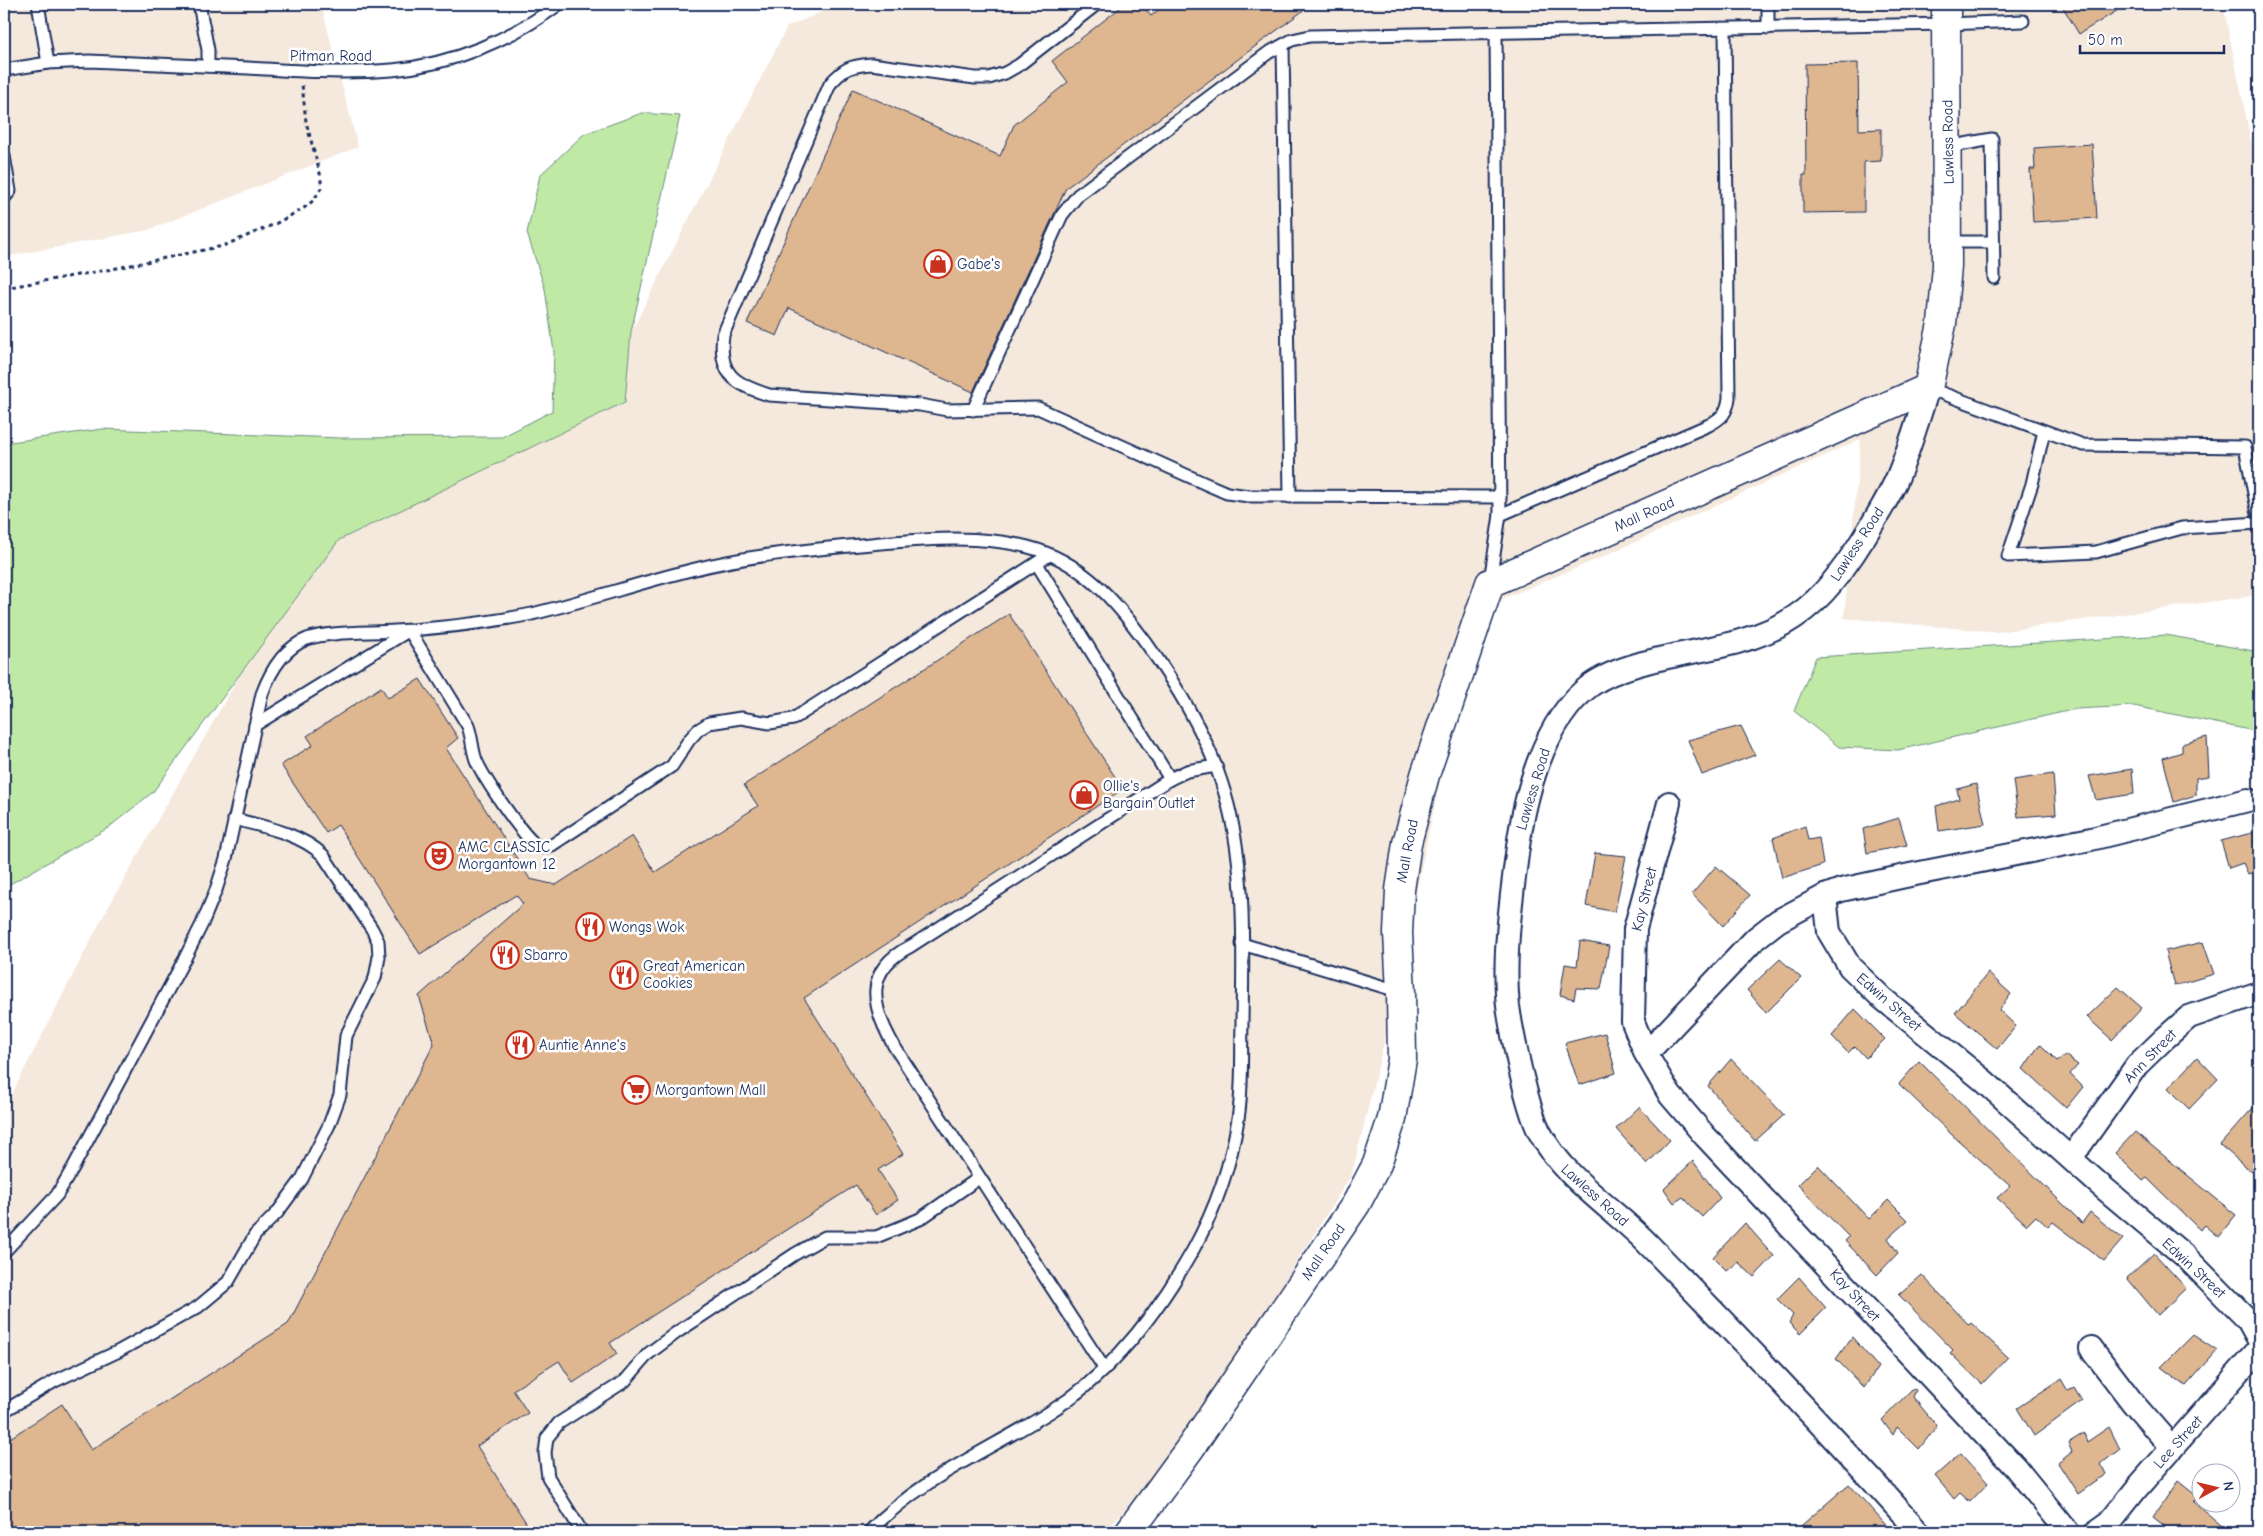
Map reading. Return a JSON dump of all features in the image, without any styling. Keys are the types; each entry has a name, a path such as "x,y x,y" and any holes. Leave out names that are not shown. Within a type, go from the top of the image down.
{"street":[{"name":"Lawless Road","path":"1919,1532 1857,1462 1696,1293 1636,1232 1588,1192 1556,1159 1537,1128 1526,1094 1514,1039 1508,1002 1508,984 1512,890 1521,823 1533,778 1550,737 1568,706 1592,683 1621,671 1662,658 1757,636 1788,622 1819,598 1839,575 1872,524 1894,484 1905,458 1928,388 1942,324 1947,242 1947,14"},
{"name":"Mall Road","path":"1129,1532 1191,1447 1356,1204 1378,1164 1392,1119 1402,1060 1398,933 1400,890 1407,844 1425,775 1490,583 1928,388"},
{"path":"1646,1054 1756,938 1778,921 1825,896 1841,890 2091,839 2248,800"},
{"name":"Kay Street","path":"1669,803 1635,929 1632,1022 1646,1054 1670,1095 1705,1136 2015,1467 2068,1532"},
{"name":"Edwin Street","path":"1825,896 1829,932 1850,967 1882,998 1984,1081 2099,1184 2186,1257 2248,1320 2259,1340"},
{"name":"Ann Street","path":"2071,1158 2137,1065 2165,1038 2189,1017 2259,993"},
{"path":"2091,1348 2133,1403 2172,1448"},
{"name":"Lee Street","path":"2109,1529 2136,1488 2259,1350"}],"lane":[{"path":"38,4 48,64"},
{"path":"199,4 208,50 208,66"},
{"name":"Pitman Road","path":"4,70 89,61 337,73 394,70 433,62 488,45 521,28 560,4"},
{"path":"1097,4 1020,65 1005,74 990,78 975,78 871,64 854,66 841,71 830,84 723,335 721,352 724,367 732,378 750,389 769,395 920,405 947,410 1038,408 1228,493 1250,496 1290,497 1500,497"},
{"path":"1768,4 1768,28"},
{"path":"972,410 1062,215 1078,195 1268,53 1292,40 1310,36 1768,28 1947,14 2023,21"},
{"path":"1500,515 1710,425 1728,411 1730,398 1725,29"},
{"path":"1490,583 1500,515 1496,33"},
{"path":"1283,45 1290,497"},
{"path":"1948,147 1992,139 1994,278"},
{"path":"4,156 10,191 4,198"},
{"path":"1947,242 1993,242"},
{"path":"1928,388 2083,445 2246,447 2259,519"},
{"path":"2044,431 2032,484 2008,556 2096,552 2182,528 2259,523"},
{"path":"4,1252 57,1195 93,1133 202,924 226,859 262,694 270,674 292,649 307,639 327,636 409,630 532,614 694,569 751,557 909,541 965,539 998,540 1034,548 1072,565 1100,586 1121,609 1184,702 1208,744 1223,785 1238,853 1242,944 1241,1081 1238,1118 1228,1165 1213,1210 1192,1251 1144,1322 1121,1352 1089,1383 1053,1411 958,1464 915,1491 869,1532"},
{"path":"409,630 468,726 476,760 481,768 526,836 540,847 545,847 552,845 672,766 689,740 698,730 709,723 741,718 770,723 793,720 1050,555"},
{"path":"1037,564 1170,779"},
{"path":"255,726 409,630"},
{"path":"1104,1368 979,1178 883,1027 875,1001 876,987 880,973 896,954 1170,779 1187,771 1216,766"},
{"path":"4,1411 55,1381 120,1351 174,1318 198,1307 228,1282 255,1236 282,1206 302,1179 330,1125 340,1095 342,1055 346,1036 375,978 378,941 323,854 313,845 284,833 234,819"},
{"path":"1242,944 1401,992"},
{"path":"582,1532 548,1478 545,1453 547,1438 559,1423 625,1381 648,1354 676,1333 795,1254 825,1237 876,1237 896,1229 920,1219 979,1178"}],"path":[{"path":"4,288 112,269 223,246 275,224 304,208 314,200 321,188 321,177 302,102 302,71"}],"shaded area":[{"path":"4,4 321,4 358,147 148,230 4,257"},
{"path":"840,4 2223,4 2259,180 2259,595 1997,632 1844,618 1861,439 1600,558 1476,610 1386,1034 1352,1174 1171,1462 1104,1532 4,1532 4,1109 100,922 242,671 338,540 625,402 631,332 787,27"}],"green space":[{"path":"642,113 680,116 631,332 625,402 339,540 153,792 108,828 10,884 4,891 4,443 102,429 340,438 502,437 552,411 554,352 545,289 527,233 540,175 584,134"},
{"path":"2166,635 2259,652 2259,732 2134,706 2076,709 1898,750 1839,747 1794,711 1816,657"}],"building":[{"path":"1125,4 1141,4 1151,16 1166,4 1312,4 1066,188 973,392 789,308 777,336 747,323 853,89 1000,156 1014,125 1068,82 1052,61"},
{"path":"2061,4 2128,4 2079,34"},
{"path":"1858,63 1859,130 1881,129 1881,161 1864,162 1864,212 1803,213 1803,175 1806,175 1805,64"},
{"path":"2092,144 2097,218 2033,222 2030,169 2035,169 2034,148"},
{"name":"Morgantown Mall","path":"1009,614 1123,789 804,998 903,1154 878,1170 898,1200 876,1215 856,1185 610,1343 617,1354 573,1383 559,1361 513,1390 528,1413 477,1446 532,1532 4,1532 4,1442 62,1404 91,1450 288,1324 434,1044 419,996 523,904 516,895 420,954 338,825 326,833 281,765 313,745 307,736 381,687 388,698 420,679 458,738 446,748 530,879 556,885 632,836 655,872 758,806 744,785"},
{"path":"1741,726 1755,755 1702,775 1688,740"},
{"path":"2207,737 2209,776 2196,778 2196,795 2174,802 2163,758 2182,752 2182,744"},
{"path":"2132,769 2134,794 2096,800 2089,776"},
{"path":"2053,774 2056,814 2018,817 2013,780"},
{"path":"1976,784 1985,824 1939,831 1936,806 1959,799 1957,789"},
{"path":"1899,818 1907,845 1867,853 1863,829"},
{"path":"1805,826 1808,840 1819,838 1823,865 1782,878 1773,838"},
{"path":"2259,831 2259,871 2248,874 2243,863 2229,868 2221,841"},
{"path":"1595,853 1626,856 1615,912 1586,906"},
{"path":"1716,866 1750,895 1723,926 1692,894"},
{"path":"1580,941 1609,946 1601,989 1576,988 1574,999 1560,995 1565,964 1577,966"},
{"path":"2203,942 2214,974 2174,986 2165,951"},
{"path":"1780,959 1801,978 1766,1013 1747,990"},
{"path":"1988,973 2011,994 1999,1010 2016,1026 1997,1049 1955,1013"},
{"path":"2118,987 2142,1008 2112,1040 2087,1017"},
{"path":"1855,1009 1885,1039 1866,1058 1855,1046 1848,1053 1832,1036"},
{"path":"1605,1033 1616,1073 1579,1085 1565,1043"},
{"path":"2040,1044 2057,1061 2065,1055 2078,1065 2070,1074 2083,1087 2066,1108 2023,1069"},
{"path":"2197,1057 2218,1079 2189,1109 2168,1088"},
{"path":"1731,1059 1784,1115 1755,1141 1708,1086"},
{"path":"1919,1061 2082,1223 2090,1212 2123,1239 2104,1261 2053,1222 2048,1227 2036,1216 2027,1225 1997,1198 2010,1186 1951,1134 1899,1084"},
{"path":"2259,1101 2259,1178 2220,1145"},
{"path":"1639,1107 1670,1140 1647,1164 1616,1129"},
{"path":"2135,1132 2236,1215 2218,1237 2204,1225 2200,1230 2147,1178 2143,1181 2115,1153"},
{"path":"1693,1161 1720,1198 1702,1217 1683,1197 1674,1203 1664,1189"},
{"path":"1818,1165 1869,1219 1888,1200 1908,1220 1888,1238 1898,1253 1877,1275 1845,1241 1849,1237 1798,1185"},
{"path":"1745,1223 1774,1256 1754,1277 1738,1262 1727,1271 1713,1257"},
{"path":"2154,1253 2186,1288 2158,1315 2127,1278"},
{"path":"1922,1275 1969,1325 1971,1323 2008,1357 1982,1384 1950,1353 1953,1350 1899,1295"},
{"path":"1799,1277 1826,1308 1800,1334 1789,1323 1793,1315 1777,1299"},
{"path":"2193,1335 2217,1351 2186,1386 2161,1367"},
{"path":"1852,1337 1878,1367 1864,1388 1836,1359"},
{"path":"2061,1379 2068,1391 2074,1388 2082,1401 2034,1436 2017,1408"},
{"path":"1913,1388 1916,1390 1913,1397 1937,1426 1919,1449 1897,1427 1893,1435 1882,1420"},
{"path":"2109,1427 2120,1449 2101,1464 2106,1474 2078,1494 2058,1463 2072,1452 2068,1443 2084,1433 2087,1442"},
{"path":"1961,1453 1988,1483 1970,1502 1960,1493 1954,1499 1935,1476"},
{"path":"2178,1481 2190,1491 2190,1514 2208,1514 2229,1532 2172,1532 2153,1517"},
{"path":"1849,1484 1892,1532 1794,1532"}],"place":[{"name":"Gabe's","path":"938,264"},
{"name":"Ollie's Bargain Outlet","path":"1084,795"},
{"name":"AMC CLASSIC Morgantown 12","path":"439,856"},
{"name":"Wongs Wok","path":"590,927"},
{"name":"Sbarro","path":"505,955"},
{"name":"Great American Cookies","path":"624,975"},
{"name":"Auntie Anne's","path":"520,1045"},
{"name":"Morgantown Mall","path":"636,1090"}]}
